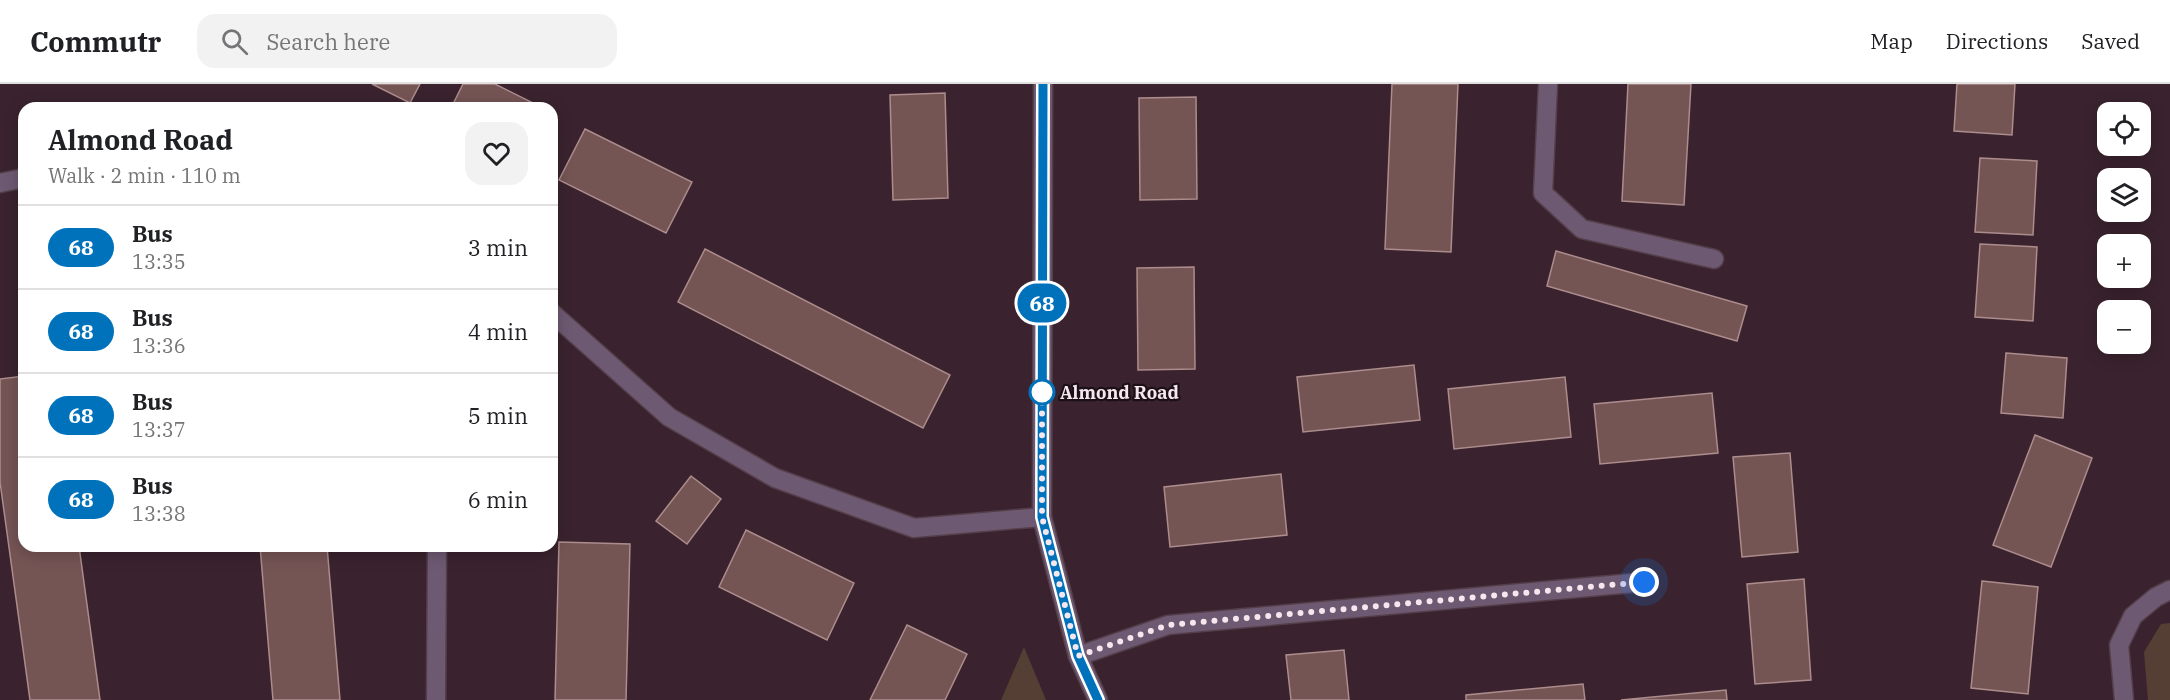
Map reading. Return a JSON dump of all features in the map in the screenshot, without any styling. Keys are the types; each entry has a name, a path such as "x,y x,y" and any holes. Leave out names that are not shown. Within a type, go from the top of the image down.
{"street":[{"path":"1043,84 1042,517 1078,656 1098,700"},
{"path":"1548,84 1543,193 1582,229 1714,259"},
{"path":"0,183 18,179"},
{"path":"558,318 669,417 775,478 914,528 1042,517"},
{"path":"436,700 438,552"},
{"path":"1078,656 1168,625 1644,582"},
{"path":"2124,700 2119,645 2133,616 2156,597 2170,590"}],"shaded area":[{"path":"2170,623 2170,700 2148,700 2144,652 2161,624"},
{"path":"1024,647 1046,700 1001,700"}],"building":[{"path":"372,84 420,84 411,102"},
{"path":"463,84 495,84 531,102 454,102"},
{"path":"1392,84 1458,84 1451,252 1385,249"},
{"path":"1628,84 1691,84 1684,205 1622,201"},
{"path":"1957,84 2015,84 2012,135 1954,131"},
{"path":"945,93 948,198 893,200 890,95"},
{"path":"1196,97 1197,199 1140,200 1139,98"},
{"path":"585,129 692,182 666,233 559,180"},
{"path":"1980,158 2037,161 2033,235 1975,232"},
{"path":"1980,244 2037,247 2033,321 1975,317"},
{"path":"705,249 950,375 923,428 678,302"},
{"path":"1556,251 1747,306 1737,341 1547,286"},
{"path":"1194,267 1195,369 1138,370 1137,268"},
{"path":"2006,353 2067,358 2063,418 2001,413"},
{"path":"1414,365 1420,420 1303,432 1297,377"},
{"path":"18,377 18,552 80,552 100,700 30,700 0,482 0,379"},
{"path":"1565,377 1571,437 1454,449 1448,389"},
{"path":"1712,393 1718,453 1600,464 1594,404"},
{"path":"2035,435 2092,458 2051,567 1993,545"},
{"path":"1790,453 1798,552 1742,557 1733,457"},
{"path":"1281,474 1287,535 1170,547 1164,487"},
{"path":"691,476 721,499 687,544 656,521"},
{"path":"746,530 854,583 827,640 719,587"},
{"path":"559,542 630,544 626,700 555,700"},
{"path":"261,552 328,552 340,700 273,700"},
{"path":"1804,579 1811,680 1755,684 1747,584"},
{"path":"1982,581 2038,587 2028,694 1971,688"},
{"path":"907,625 967,654 945,700 870,700"},
{"path":"1344,650 1349,700 1291,700 1286,655"},
{"path":"1583,684 1585,700 1466,700 1466,695"},
{"path":"1726,690 1727,700 1621,700"}],"bus line":[{"name":"68","path":"1043,84 1042,517 1078,656 1098,700"}],"place":[{"name":"Almond Road","path":"1042,392"}],"route":[{"path":"1042,392 1042,517 1078,656 1168,625 1644,582"}]}
